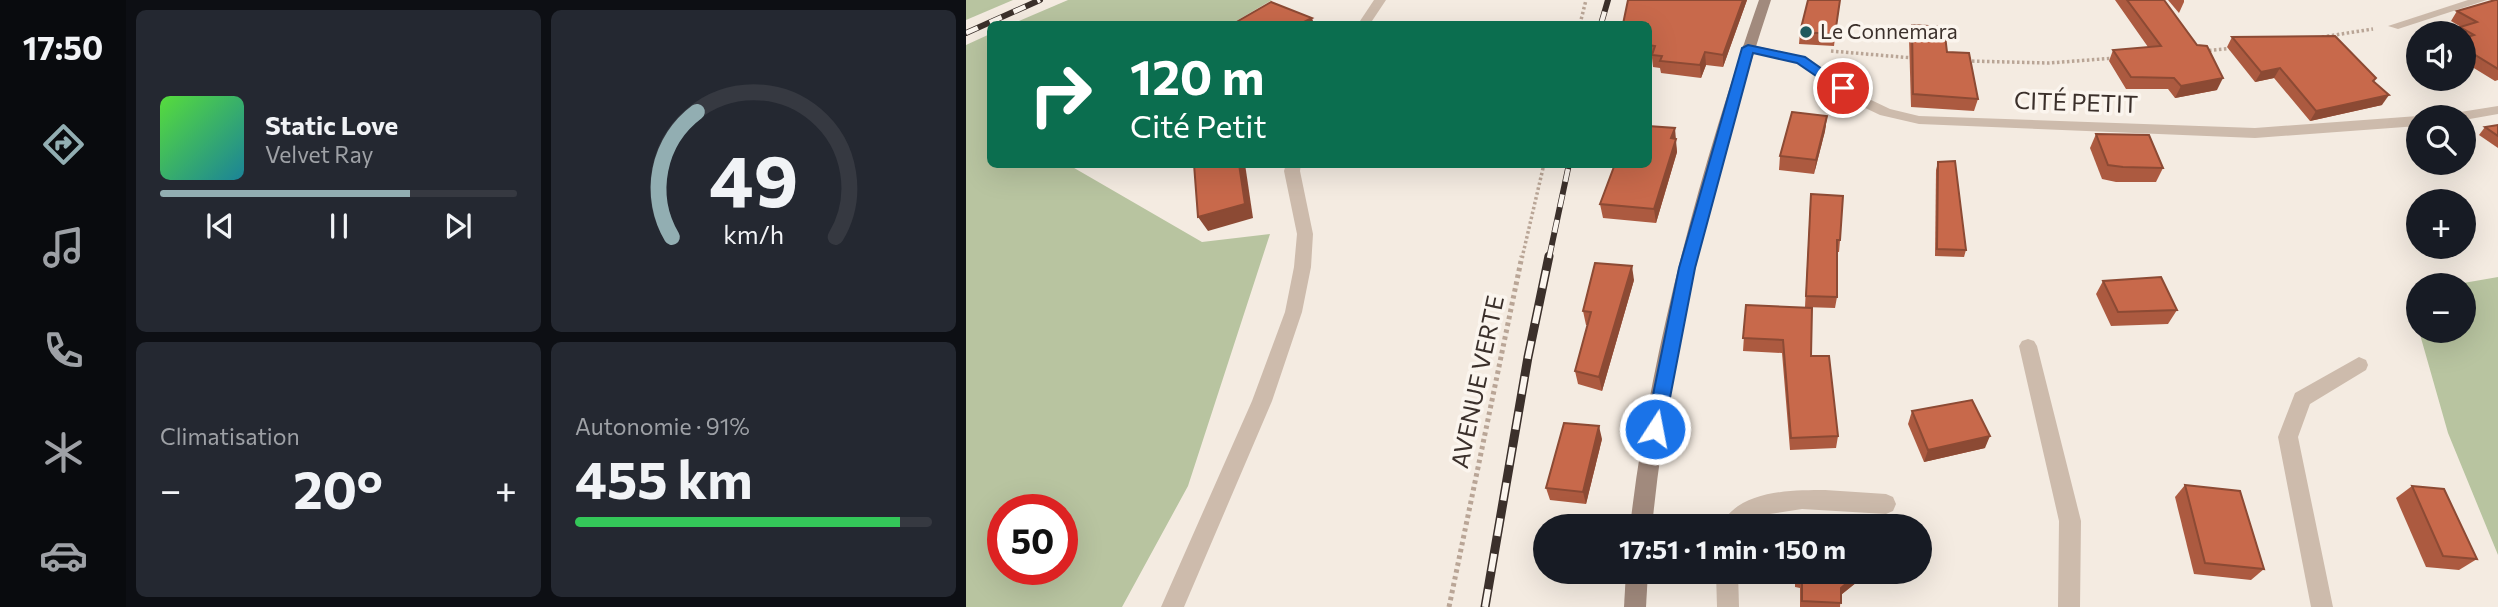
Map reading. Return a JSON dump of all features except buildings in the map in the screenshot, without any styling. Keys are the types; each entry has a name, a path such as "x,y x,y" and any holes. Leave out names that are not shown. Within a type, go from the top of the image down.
{"main road":[{"path":"1642,514 1645,483 1687,268 1748,48 1765,0"},
{"path":"1634,607 1636,584"}],"street":[{"path":"1366,21 1380,0"},
{"path":"2394,26 2482,0"},
{"name":"CITÉ PETIT","path":"1748,48 1801,60 1864,102 1885,112 1919,120 2255,133 2406,122"},
{"path":"2476,114 2498,110"},
{"path":"1171,607 1215,514 1280,359 1303,272 1306,242 1305,218 1293,168"},
{"path":"2028,346 2070,521 2069,607"},
{"path":"2322,607 2288,437 2302,399 2359,365"},
{"path":"1739,514 1781,500 1886,504"},
{"path":"1727,584 1728,607"}],"path":[{"path":"1581,21 1586,0"},
{"path":"2313,38 2394,26"},
{"path":"2199,52 2236,48"},
{"path":"1785,56 1800,49 1913,58"},
{"path":"1967,61 2049,63 2124,58"},
{"name":"AVENUE VERTE","path":"1449,607 1503,339 1543,168"}],"green space":[{"path":"966,0 1013,0 966,20"},
{"path":"1068,0 1272,0 1236,21 1019,21"},
{"path":"987,35 987,168 1074,168 1202,242 1270,234 1188,486 1122,607 966,607 966,45"},
{"path":"2498,277 2498,555 2448,433 2422,343 2476,343 2476,281"}],"railway":[{"path":"993,21 1040,0"},
{"path":"1602,21 1608,0"},
{"path":"966,33 987,24"},
{"path":"1549,258 1568,168"},
{"path":"1485,607 1528,357 1549,256"}],"place":[{"name":"Le Connemara","path":"1806,32"}],"route":[{"path":"1655,429 1687,268 1748,48 1801,60 1843,88"}]}
